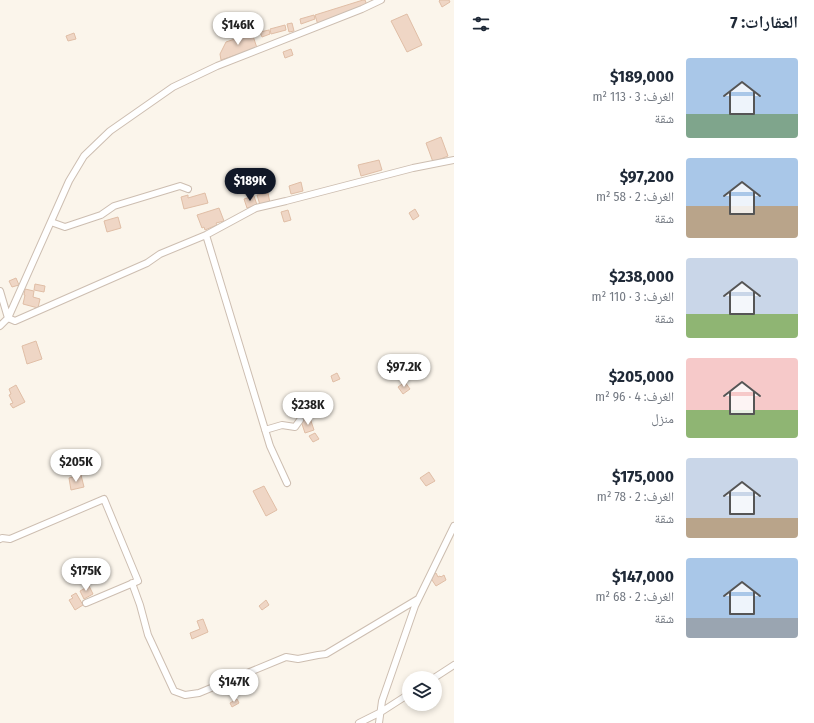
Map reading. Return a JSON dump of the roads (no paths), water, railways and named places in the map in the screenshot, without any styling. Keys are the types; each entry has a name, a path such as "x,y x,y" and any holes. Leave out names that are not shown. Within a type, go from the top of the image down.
{"street":[{"path":"0,326 8,318 69,181 84,156 110,131 173,87 217,66 378,1"},
{"path":"8,318 15,321 147,263 160,254 206,235 256,208 413,168 454,160"},
{"path":"51,222 65,227 101,216 114,206 180,186 188,189"},
{"path":"206,235 270,446 288,483"},
{"path":"0,291 8,318"},
{"path":"265,430 282,425 295,427 300,420"},
{"path":"0,539 10,539 104,499 138,581 86,603"},
{"path":"379,723 382,701 415,606 454,526"},
{"path":"132,584 140,605 148,635 174,691 185,695 199,693 286,657 298,659 326,654 418,599"},
{"path":"442,673 454,665"},
{"path":"359,723 381,712 402,698"}]}
